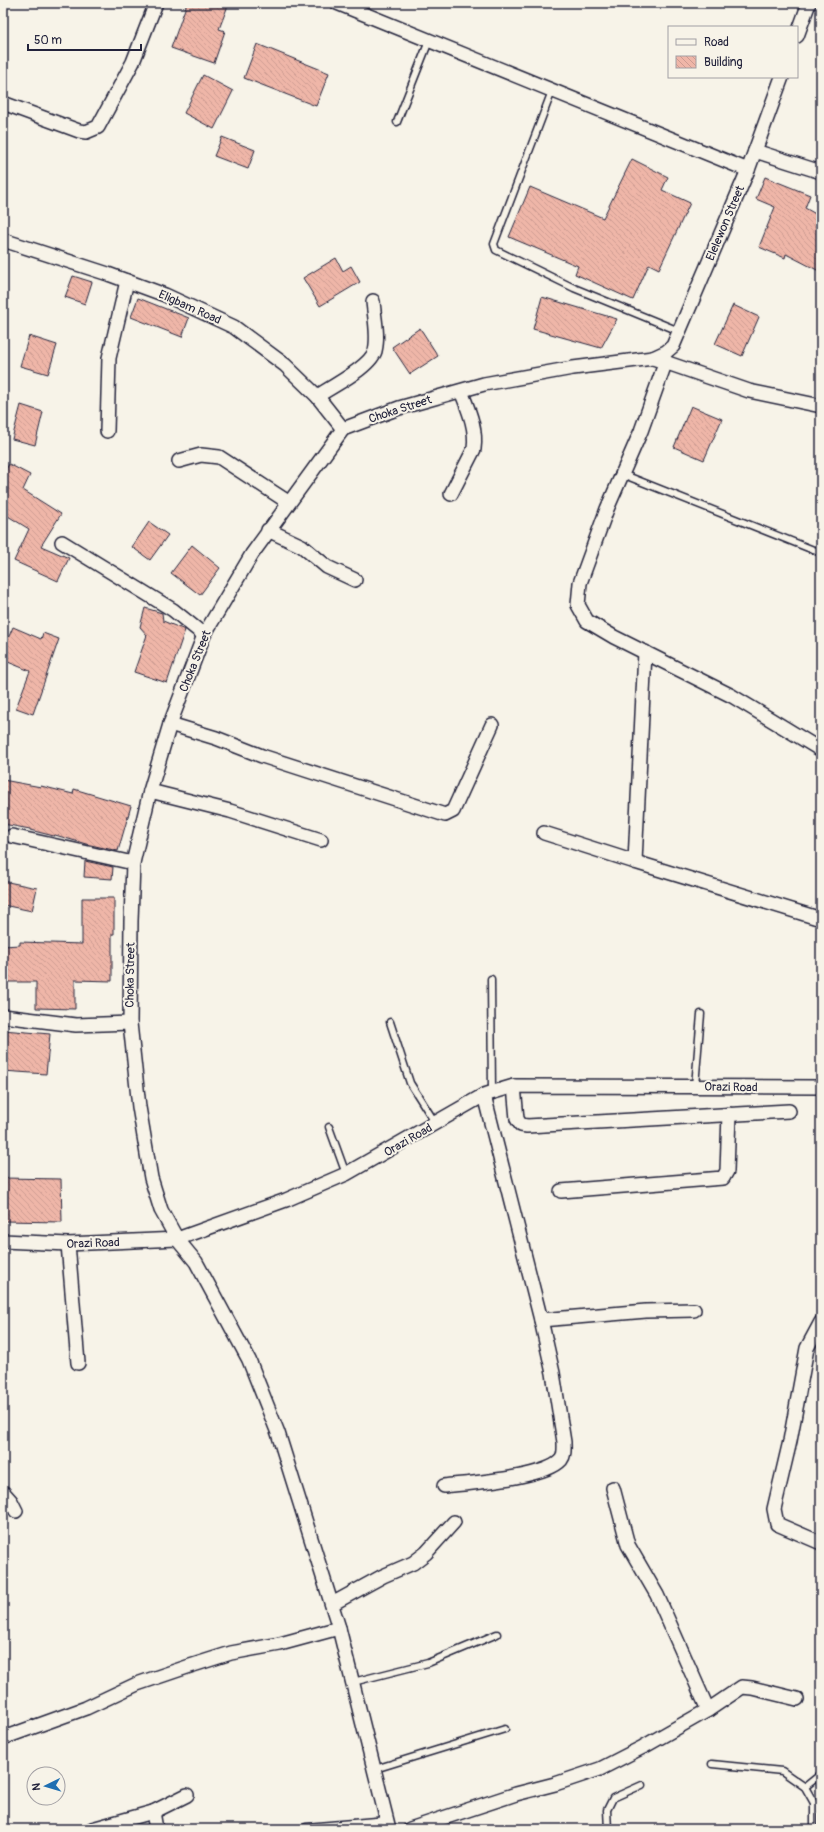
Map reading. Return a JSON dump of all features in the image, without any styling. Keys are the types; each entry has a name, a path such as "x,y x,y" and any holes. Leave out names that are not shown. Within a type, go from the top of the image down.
{"street":[{"path":"3,103 79,131 92,130 98,127 133,62 156,3"},
{"path":"337,3 748,170"},
{"path":"798,33 809,3"},
{"name":"Elelewon Street","path":"653,358 666,352 673,346 748,170 782,78"},
{"path":"755,151 821,172"},
{"name":"Eligbam Road","path":"3,240 51,254 128,281 190,306 234,328 285,365 317,396 343,429"},
{"path":"107,431 109,358 128,281"},
{"path":"317,396 363,366 375,352 376,333 372,301"},
{"path":"653,358 666,361 749,391 821,406"},
{"name":"Choka Street","path":"388,1824 339,1628 278,1433 249,1360 213,1290 196,1262 177,1240 161,1210 151,1178 139,1107 130,1023 133,863 150,791 170,724 204,635 268,530 343,429 399,408 484,384 573,368 653,358"},
{"path":"666,361 641,431 607,509 580,583 578,605 587,621 732,696 821,750"},
{"path":"451,494 474,449 475,441 471,419 461,391"},
{"path":"179,461 201,455 219,457 288,502"},
{"path":"268,530 302,546 327,567 355,580"},
{"path":"62,542 173,610 204,635"},
{"path":"635,862 645,652"},
{"path":"170,724 216,738 262,756 445,815 453,811 492,725"},
{"path":"150,791 230,811 321,840"},
{"path":"544,833 821,919"},
{"path":"12,836 133,863"},
{"path":"3,1016 76,1025 130,1023"},
{"path":"514,1086 517,1119 520,1125 527,1126 789,1111"},
{"name":"Orazi Road","path":"3,1241 68,1244 177,1240 286,1200 346,1174 488,1094 514,1086 821,1087"},
{"path":"444,1486 523,1476 552,1467 561,1460 564,1454 564,1442 541,1320 488,1094"},
{"path":"561,1191 723,1178 727,1171 729,1114"},
{"path":"68,1244 78,1363"},
{"path":"541,1320 646,1311 694,1310"},
{"path":"821,1322 807,1348 790,1441 774,1509 777,1524 821,1543"},
{"path":"613,1488 628,1545 657,1595 708,1710"},
{"path":"3,1492 11,1500 16,1511"},
{"path":"332,1604 383,1576 412,1563 426,1554 454,1522"},
{"path":"3,1738 86,1708 137,1684 187,1667 232,1653 280,1644 339,1628"},
{"path":"410,1829 516,1794 555,1784 600,1768 643,1747 708,1710 742,1687 797,1699"},
{"path":"92,1829 154,1812 188,1795"},
{"path":"154,1812 156,1829"}],"lane":[{"path":"397,122 429,40"},
{"path":"552,91 494,244 494,248 574,288 679,331"},
{"path":"622,474 821,553"},
{"path":"488,1094 491,979"},
{"path":"695,1086 700,1014"},
{"path":"390,1022 410,1083 436,1124"},
{"path":"329,1127 346,1174"},
{"path":"353,1682 412,1668 497,1634"},
{"path":"375,1769 505,1729"},
{"path":"712,1764 782,1771 805,1787 814,1804 814,1829"},
{"path":"805,1787 821,1774"},
{"path":"608,1829 607,1810 613,1798 642,1785"},
{"path":"306,1827 388,1824"}],"building":[{"path":"187,3 229,3 219,29 225,31 214,63 171,48"},
{"path":"257,44 329,73 316,106 244,78"},
{"path":"203,75 233,91 214,129 184,113"},
{"path":"222,137 255,150 248,169 214,156"},
{"path":"632,159 668,177 662,190 690,203 659,269 649,264 633,300 575,274 578,266 509,237 530,187 603,218"},
{"path":"765,177 810,195 805,208 821,217 821,272 786,254 785,258 759,247 775,207 756,199"},
{"path":"336,258 343,271 351,266 360,282 320,306 303,278"},
{"path":"73,276 92,282 85,304 65,297"},
{"path":"542,297 617,319 601,348 533,329"},
{"path":"138,298 189,318 182,337 131,317"},
{"path":"733,305 759,317 742,356 715,344"},
{"path":"420,328 438,356 410,374 392,347"},
{"path":"29,336 57,345 48,374 20,366"},
{"path":"21,405 43,412 35,445 12,439"},
{"path":"691,406 722,419 704,460 674,447"},
{"path":"9,464 30,475 23,490 61,514 41,546 69,558 58,581 14,561 29,529 3,513 3,475"},
{"path":"149,522 168,535 150,560 132,547"},
{"path":"192,545 220,568 200,595 171,573"},
{"path":"145,608 162,613 163,621 185,630 167,683 134,672 147,635 140,627"},
{"path":"13,627 41,639 43,633 59,639 33,714 16,708 30,671 3,660 3,650"},
{"path":"3,780 41,786 73,794 74,789 131,806 118,851 30,829 3,824"},
{"path":"85,861 113,867 112,879 84,877"},
{"path":"3,881 37,888 32,911 3,905"},
{"path":"82,898 114,898 112,981 75,980 75,1009 36,1008 36,982 3,982 3,946 20,945 20,942 82,944"},
{"path":"3,1030 50,1034 46,1074 3,1071"},
{"path":"3,1178 61,1179 62,1222 3,1221"}]}
